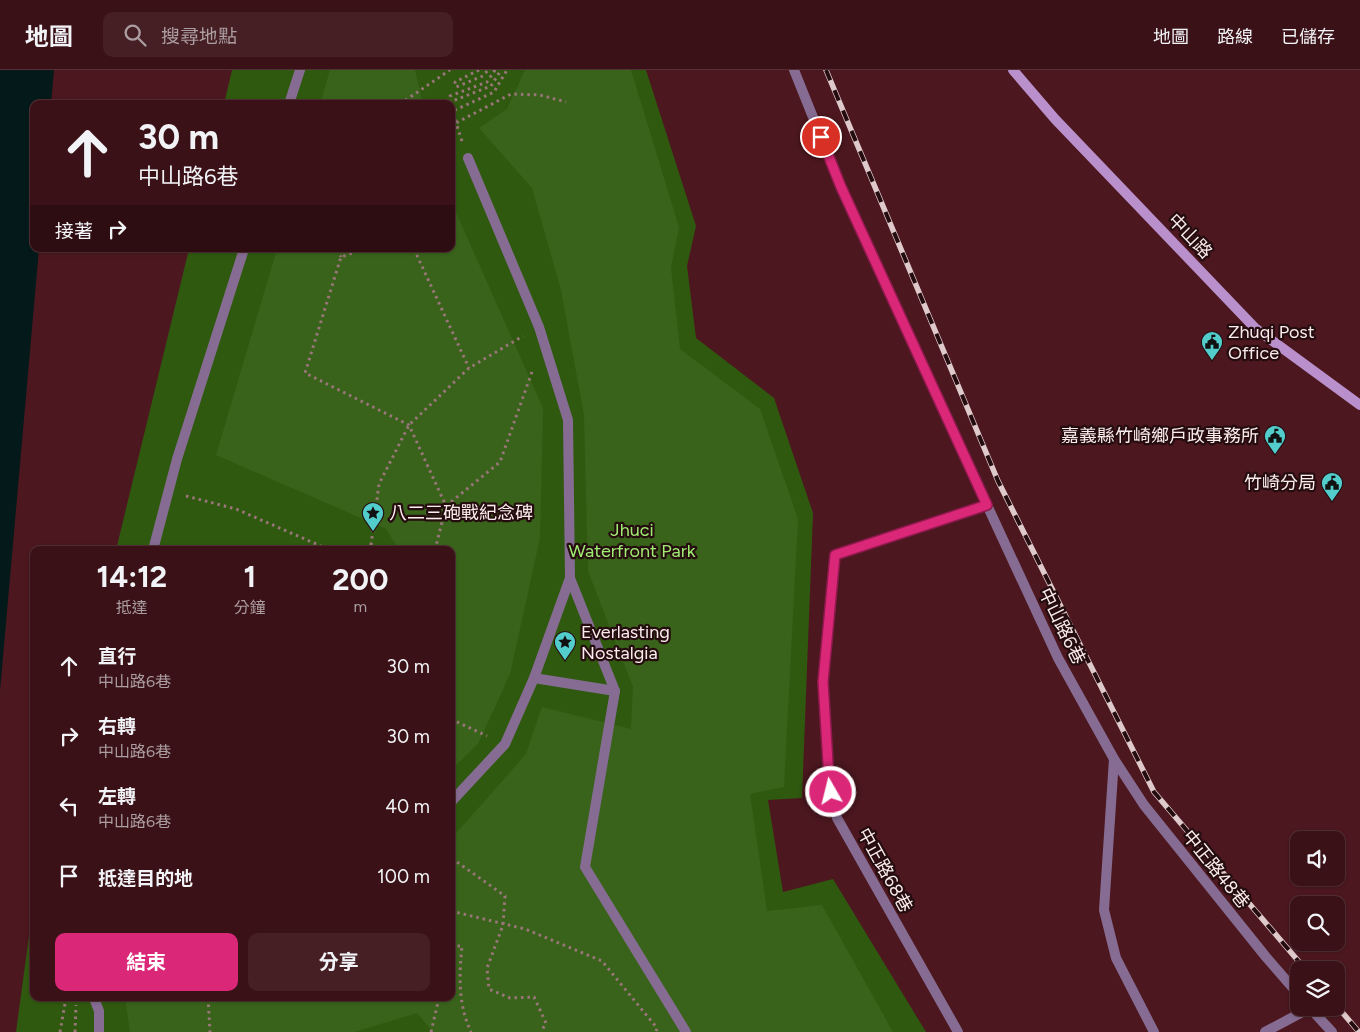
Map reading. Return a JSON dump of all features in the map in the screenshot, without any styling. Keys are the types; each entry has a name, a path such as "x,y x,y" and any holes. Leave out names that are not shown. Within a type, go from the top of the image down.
{"street":[{"path":"291,100 300,70"},
{"name":"中山路6巷","path":"794,70 841,187 1058,658 1114,759"},
{"name":"中山路","path":"1013,70 1055,119 1255,328 1360,405"},
{"path":"455,798 505,744 534,678 570,578 568,420 543,340 468,158"},
{"path":"154,546 177,459 243,252"},
{"name":"中正路68巷","path":"958,1032 837,818 829,779 823,682 835,555 987,505"},
{"path":"570,578 615,691 585,867 686,1032"},
{"path":"534,678 615,691"},
{"path":"1114,759 1104,910 1116,958 1154,1032"},
{"name":"中正路48巷","path":"1114,759 1144,805 1290,985"},
{"path":"95,1001 99,1011 99,1032"},
{"path":"1265,1032 1295,1016"},
{"path":"1317,1016 1332,1032"}],"path":[{"path":"406,100 450,70"},
{"path":"479,70 455,82 456,87 483,76 488,70"},
{"path":"450,100 450,96 488,82 495,70"},
{"path":"455,100 491,86 501,70"},
{"path":"455,110 494,92 507,70"},
{"path":"456,123 510,94 540,95 566,102"},
{"path":"455,119 468,158"},
{"path":"340,252 341,257 305,373 409,425 446,506"},
{"path":"341,257 355,252"},
{"path":"415,252 469,368"},
{"path":"372,545 379,484 409,425 469,368 538,327"},
{"path":"436,546 446,506 500,462 543,340"},
{"path":"180,495 236,509 321,546"},
{"path":"455,721 505,744"},
{"path":"455,863 457,862 505,896 503,925 487,968 488,989 510,998 534,997 546,1023 541,1032"},
{"path":"455,912 525,929 602,961 657,1028 656,1032"},
{"path":"455,946 462,946 459,980 465,1020 471,1032"},
{"path":"60,1032 65,1001"},
{"path":"76,1001 76,1032"},
{"path":"208,1001 210,1032"},
{"path":"430,1032 438,1001"}],"green space":[{"name":"Jhuci Waterfront Park","path":"232,70 646,70 696,226 687,266 696,338 774,398 813,513 802,798 768,800 783,892 833,879 926,1032 16,1032 30,929 30,1001 455,1001 455,546 117,546 188,252 455,252 455,100 225,100"},
{"path":"330,70 415,70 422,100 321,100"},
{"path":"525,70 631,70 679,227 671,268 680,349 760,409 798,519 784,787 750,794 767,911 822,905 893,1032 433,1032 417,1013 354,1032 130,1032 125,1001 455,1001 455,834 526,754 542,707 631,729 633,687 588,571 584,415 561,290 532,188 479,128 507,109"},
{"path":"455,210 543,408 540,538 510,674 478,744 455,766 455,546 397,546 386,529 216,455 276,252 455,252"}],"water":[{"path":"0,70 54,70 51,100 30,100 30,252 39,252 0,691"}],"railway":[{"path":"826,70 998,481 1154,792 1298,961"},
{"path":"1345,1016 1359,1032"}],"place":[{"name":"Zhuqi Post Office","path":"1212,361"},
{"name":"嘉義縣竹崎鄉戶政事務所","path":"1275,455"},
{"name":"竹崎分局","path":"1332,502"},
{"name":"八二三砲戰紀念碑","path":"373,532"},
{"name":"Everlasting Nostalgia","path":"565,661"}],"route":[{"path":"821,137 841,187 987,505 835,555 823,682 831,792"}]}
